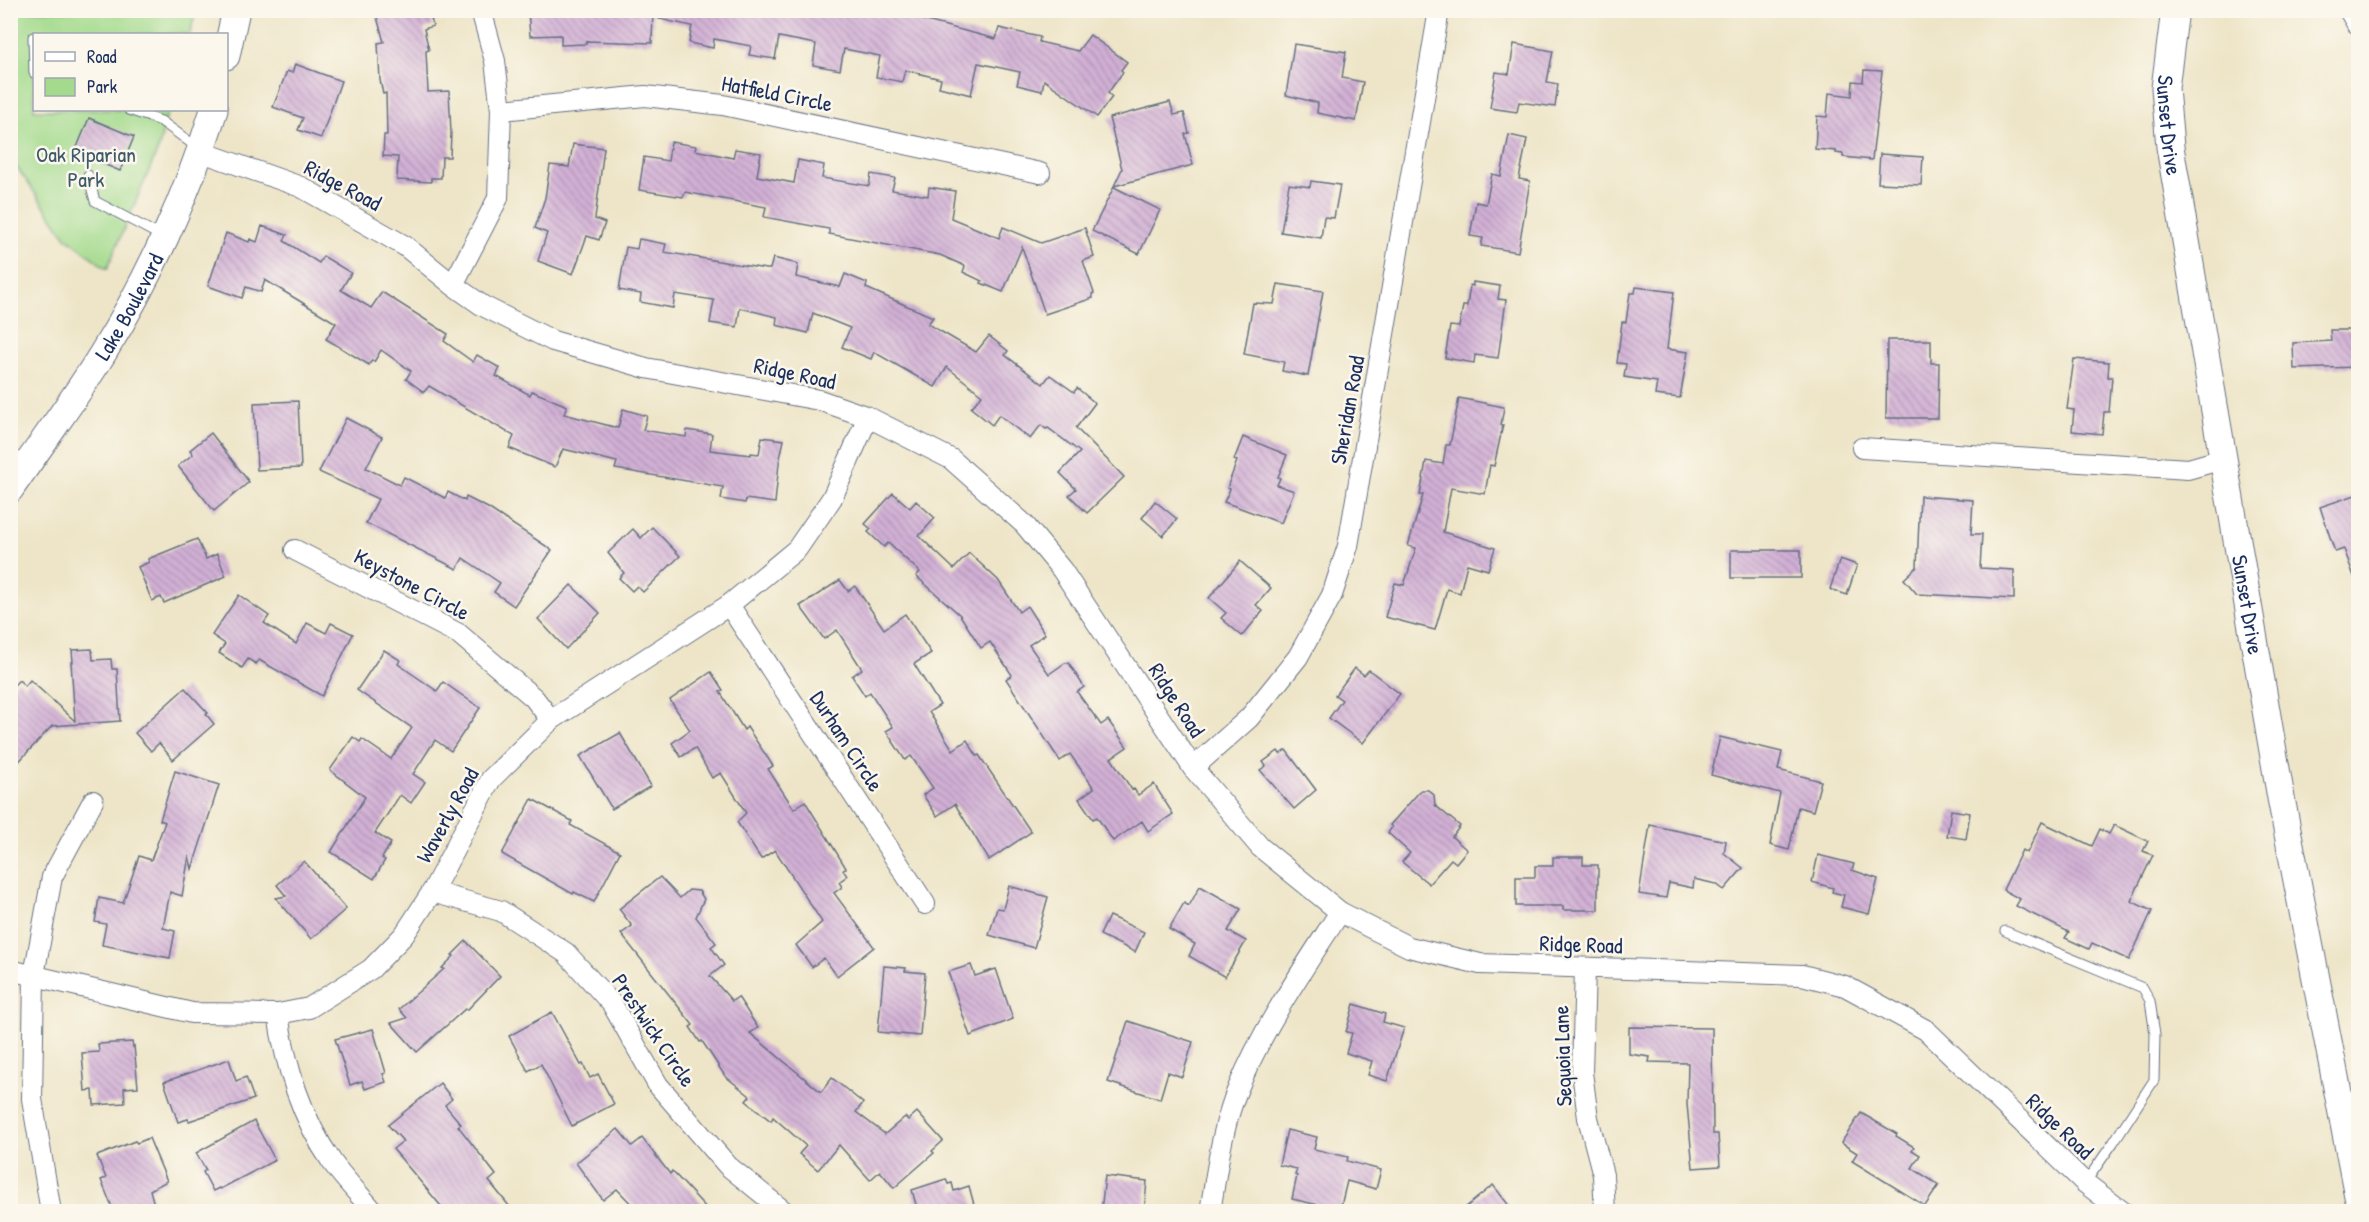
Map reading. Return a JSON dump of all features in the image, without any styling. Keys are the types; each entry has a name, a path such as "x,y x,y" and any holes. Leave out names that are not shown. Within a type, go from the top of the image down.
{"main road":[{"path":"228,47 236,10"},
{"name":"Sunset Drive","path":"2175,10 2165,88 2167,123 2281,798 2358,1191"},
{"name":"Lake Boulevard","path":"10,489 104,353 165,238 202,152 214,111"}],"street":[{"path":"453,285 498,198 501,110 495,61 481,10"},
{"name":"Sheridan Road","path":"1193,768 1249,718 1298,657 1332,595 1345,555 1439,10"},
{"path":"2351,10 2358,22"},
{"name":"Hatfield Circle","path":"501,110 645,96 723,105 1040,173"},
{"name":"Ridge Road","path":"202,152 301,187 405,246 483,306 553,341 646,368 819,400 868,417 951,459 1024,524 1062,570 1193,768 1260,847 1340,912 1409,947 1480,964 1802,975 1845,986 1926,1030 2085,1184 2123,1212"},
{"name":"Waverly Road","path":"10,970 192,1013 278,1014 309,1008 370,969 404,934 432,892 491,779 551,720 729,605 797,549 832,498 868,417"},
{"path":"1862,448 2188,469 2223,459"},
{"name":"Keystone Circle","path":"295,550 459,634 534,698 551,720"},
{"name":"Durham Circle","path":"729,605 925,904"},
{"path":"51,1212 32,1099 34,975 52,877 93,801"},
{"name":"Prestwick Circle","path":"432,892 501,911 566,953 612,1004 658,1085 728,1166 784,1212"},
{"path":"1210,1212 1220,1153 1238,1088 1275,1014 1340,912"},
{"name":"Sequoia Lane","path":"1585,968 1582,1071 1588,1118 1603,1174 1605,1212"},
{"path":"278,1014 284,1053 309,1123 332,1162 374,1212"}],"lane":[{"path":"132,111 161,121 202,152"},
{"path":"88,175 94,201 165,238"},
{"path":"2005,931 2143,988 2150,1001 2155,1034 2154,1080 2085,1184"}],"green space":[{"name":"Oak Riparian Park","path":"10,11 196,11 190,33 33,33 33,111 168,111 159,147 107,269 66,237 11,159"}],"building":[{"path":"375,10 429,10 433,26 424,29 429,50 426,51 428,92 449,91 451,133 450,157 442,157 441,178 431,178 431,182 397,180 398,157 383,156 384,135 387,135 386,93 383,94 380,80 378,43 384,42"},
{"path":"528,10 653,10 652,43 586,41 586,44 561,45 561,35 530,36"},
{"path":"659,10 909,10 920,13 919,19 996,39 999,28 1040,37 1039,42 1078,51 1090,35 1127,62 1121,70 1123,72 1108,93 1112,97 1097,117 1044,80 1042,91 1017,85 1020,72 978,63 971,95 939,87 941,79 905,70 902,82 876,77 880,56 844,49 840,70 813,65 816,44 779,37 775,59 749,55 751,46 714,39 713,48 689,43 692,26 659,19"},
{"path":"1294,44 1346,52 1342,78 1363,82 1356,121 1317,113 1318,103 1286,95"},
{"path":"1514,44 1553,51 1547,82 1558,84 1555,107 1519,102 1517,112 1490,108 1496,72 1509,74"},
{"path":"295,64 341,81 321,138 298,130 303,118 273,107 287,71 292,73"},
{"path":"1864,70 1882,71 1872,160 1843,157 1843,154 1836,153 1836,151 1815,149 1817,116 1827,117 1829,93 1852,96 1853,81 1863,82"},
{"path":"1170,102 1174,115 1184,113 1189,133 1185,134 1193,165 1114,186 1122,169 1109,118"},
{"path":"89,118 134,137 120,171 75,152"},
{"path":"1509,135 1527,139 1519,179 1530,181 1518,252 1481,246 1483,238 1470,236 1476,202 1486,204 1492,174 1501,176"},
{"path":"671,142 696,146 695,150 733,158 735,149 761,153 757,176 794,183 798,160 824,165 822,178 869,186 871,174 895,178 892,190 928,196 929,187 955,191 951,218 999,238 1003,227 1041,243 1085,228 1094,257 1083,261 1094,293 1093,298 1045,314 1022,247 1003,292 981,283 982,281 963,272 965,266 940,255 829,234 829,229 764,217 766,207 685,192 683,197 639,190 644,157 668,161"},
{"path":"573,144 604,148 595,219 605,223 599,240 587,236 573,274 538,261 547,233 535,228 545,198 550,165 569,167"},
{"path":"1880,154 1923,157 1921,185 1878,183"},
{"path":"1311,181 1340,185 1334,218 1324,217 1321,238 1281,232 1289,184 1310,187"},
{"path":"1114,187 1160,210 1139,254 1092,231"},
{"path":"262,226 287,235 284,241 319,263 323,256 351,273 341,290 371,308 382,292 448,334 444,341 473,362 477,355 500,368 496,376 530,395 532,391 567,406 564,414 618,428 623,409 647,416 643,430 686,437 687,430 712,434 710,450 751,455 751,453 759,454 762,437 784,440 775,503 746,499 745,503 721,499 723,487 615,469 617,462 563,449 555,467 509,448 514,436 429,386 424,392 406,379 411,371 381,350 374,362 372,360 369,365 326,339 336,323 265,280 261,292 246,287 242,298 208,286 226,233 249,242 250,239 257,242"},
{"path":"639,239 666,244 664,252 766,269 770,269 773,258 798,264 796,277 840,287 845,274 867,283 866,288 933,317 928,324 976,352 989,336 1008,351 1005,355 1043,384 1050,375 1074,392 1077,388 1095,403 1076,428 1124,477 1087,513 1069,495 1076,489 1060,473 1080,452 1048,428 1041,425 1030,439 999,415 992,425 971,408 982,395 947,367 935,387 874,352 871,359 842,347 850,328 813,313 808,333 776,325 777,317 740,308 737,327 710,323 714,300 675,294 673,308 640,302 641,294 619,290 626,247 637,249"},
{"path":"1473,282 1500,286 1498,299 1506,300 1498,358 1475,355 1474,363 1445,358 1450,326 1459,327 1463,306 1467,306 1470,285 1473,286"},
{"path":"1278,284 1323,291 1308,376 1282,371 1284,362 1244,354 1253,303 1274,304"},
{"path":"1636,287 1674,292 1667,349 1688,352 1680,398 1655,395 1657,382 1624,377 1626,364 1617,363 1622,322 1626,322 1630,293 1635,293"},
{"path":"2330,330 2353,330 2353,334 2358,334 2358,367 2294,369 2293,343 2331,341"},
{"path":"1887,340 1931,340 1931,363 1939,363 1938,418 1886,418"},
{"path":"2074,359 2109,362 2108,377 2112,377 2109,412 2104,412 2102,434 2072,431 2074,410 2067,409"},
{"path":"1459,398 1504,407 1501,425 1503,425 1494,466 1490,465 1485,494 1451,488 1443,532 1495,548 1488,570 1467,564 1460,593 1447,589 1435,630 1385,617 1395,583 1404,585 1416,548 1408,546 1423,495 1420,495 1426,461 1443,464 1446,445 1450,445"},
{"path":"298,401 301,468 257,470 254,403"},
{"path":"346,418 382,437 366,468 400,485 404,477 445,498 448,492 465,501 466,497 488,508 552,550 514,606 494,592 500,583 463,558 457,569 366,523 378,499 319,472"},
{"path":"211,433 249,482 214,511 178,466 193,454 190,450"},
{"path":"1243,437 1287,455 1277,485 1294,491 1281,523 1224,502 1237,461 1234,460"},
{"path":"893,493 910,508 916,501 935,518 919,536 954,569 969,553 998,580 1019,612 1027,606 1045,634 1029,645 1049,674 1065,663 1069,663 1084,687 1077,692 1101,725 1108,720 1127,747 1111,758 1132,790 1134,789 1138,795 1154,784 1173,814 1148,831 1142,821 1113,841 1097,817 1093,819 1079,799 1094,788 1070,754 1060,761 1006,679 1012,675 990,642 981,648 960,615 916,576 920,572 888,543 884,547 868,532 871,529 865,524"},
{"path":"2358,494 2358,582 2356,582 2344,549 2335,552 2320,507"},
{"path":"1920,496 1973,500 1971,534 1982,534 1980,568 2014,570 2014,599 1917,594 1904,579 1917,567"},
{"path":"1155,501 1177,519 1163,536 1142,518"},
{"path":"652,527 680,556 643,592 637,586 632,591 619,578 624,573 608,553 633,529 641,538"},
{"path":"197,539 206,559 217,554 226,576 164,603 161,597 152,601 138,567 149,562 148,559"},
{"path":"1731,550 1801,550 1801,578 1731,578"},
{"path":"1840,559 1857,565 1847,595 1830,589"},
{"path":"1240,561 1271,588 1256,605 1263,611 1242,636 1221,618 1226,613 1209,598"},
{"path":"840,580 848,591 855,586 884,629 905,614 931,653 914,664 940,705 929,712 953,750 967,740 1031,832 989,860 955,804 937,816 923,795 933,788 911,756 905,760 886,731 893,727 870,692 865,696 852,676 862,669 837,630 824,639 800,606"},
{"path":"571,585 600,613 566,649 538,619"},
{"path":"239,595 269,616 264,623 296,644 307,623 326,633 331,623 353,634 322,696 259,660 256,664 248,659 242,668 219,653 225,644 212,635"},
{"path":"92,649 93,660 111,659 112,669 117,669 120,721 52,726 10,771 10,689 19,680 25,686 30,680 75,721 72,650"},
{"path":"384,650 400,660 398,664 437,691 443,682 480,708 451,751 435,740 413,774 425,782 411,803 400,795 375,833 391,843 382,858 385,860 374,879 331,852 365,797 330,770 353,737 360,742 362,739 391,759 412,728 357,690"},
{"path":"1355,668 1364,675 1369,670 1400,694 1363,743 1329,718 1342,700 1335,695"},
{"path":"711,672 723,690 720,692 744,730 747,727 773,766 768,769 794,809 805,801 846,868 843,870 847,876 839,882 842,887 834,893 874,947 837,976 824,958 812,967 796,945 822,922 775,850 761,859 737,822 746,813 721,773 712,778 695,748 681,757 672,743 690,730 670,700"},
{"path":"185,688 208,713 206,714 214,724 173,760 159,743 151,751 135,733"},
{"path":"620,733 651,786 612,809 580,756"},
{"path":"1720,737 1782,752 1778,770 1821,781 1813,811 1798,807 1789,850 1770,845 1780,793 1711,775"},
{"path":"1286,750 1316,790 1294,809 1260,770 1266,766 1263,762 1278,751 1280,754"},
{"path":"175,771 219,785 192,869 189,856 182,896 170,892 163,928 175,931 170,958 102,945 106,924 95,922 99,898 123,903 139,856 151,860 165,822 160,820"},
{"path":"1421,790 1428,790 1434,795 1435,805 1460,826 1452,837 1467,850 1456,863 1451,859 1429,884 1402,862 1410,853 1388,833 1392,827 1390,825"},
{"path":"532,799 572,821 570,825 620,852 594,902 574,892 573,894 502,854"},
{"path":"1951,810 1970,813 1966,839 1947,836"},
{"path":"2042,822 2092,846 2100,829 2109,834 2114,825 2148,841 2143,851 2153,855 2131,901 2152,911 2129,960 2092,943 2089,949 2065,938 2069,932 2016,906 2020,899 2003,890 2022,850 2027,853"},
{"path":"1650,825 1726,841 1724,853 1743,868 1724,890 1716,884 1694,879 1693,888 1669,883 1666,898 1639,894"},
{"path":"1818,855 1854,864 1852,870 1878,879 1869,914 1841,907 1844,895 1832,892 1833,888 1812,882"},
{"path":"1553,857 1583,857 1583,865 1598,865 1598,910 1563,910 1563,906 1516,906 1516,877 1535,877 1535,866 1553,866"},
{"path":"304,861 346,909 311,939 276,898 286,896 277,885"},
{"path":"660,877 680,898 689,890 699,891 704,899 696,917 716,943 711,947 724,965 710,976 732,1001 738,997 758,1028 750,1033 821,1092 832,1078 863,1103 856,1112 885,1134 905,1117 908,1120 917,1112 943,1141 932,1151 934,1153 894,1188 880,1171 870,1180 839,1145 818,1170 799,1154 806,1146 773,1117 771,1121 746,1101 750,1096 725,1076 690,1027 693,1025 621,934 632,926 619,909"},
{"path":"1009,886 1048,897 1034,948 989,935 997,908 1003,909"},
{"path":"1200,886 1241,909 1228,931 1246,941 1225,977 1189,956 1195,944 1169,929 1184,903 1189,906"},
{"path":"1109,916 1144,932 1135,952 1100,935"},
{"path":"466,941 500,976 467,1010 465,1009 417,1052 391,1023 407,1018 399,1009 444,969 442,968 454,956 452,955"},
{"path":"971,965 975,976 996,969 1013,1019 970,1036 948,972"},
{"path":"884,966 925,973 920,1036 878,1032"},
{"path":"1354,1004 1385,1014 1383,1022 1404,1028 1387,1081 1368,1075 1372,1061 1346,1053 1352,1033 1346,1032"},
{"path":"552,1012 581,1065 583,1064 590,1078 598,1074 614,1104 572,1126 541,1064 528,1071 509,1036"},
{"path":"1128,1021 1193,1042 1182,1077 1168,1072 1160,1099 1108,1082"},
{"path":"1629,1027 1712,1028 1713,1134 1718,1134 1720,1166 1693,1168 1687,1104 1688,1063 1649,1062 1650,1057 1629,1054"},
{"path":"373,1029 386,1073 383,1074 386,1082 365,1089 362,1081 350,1085 335,1039"},
{"path":"132,1042 138,1087 124,1088 125,1103 94,1105 93,1090 85,1091 82,1053 99,1052 98,1044"},
{"path":"229,1059 236,1081 246,1077 254,1099 189,1121 188,1119 178,1122 164,1082"},
{"path":"440,1083 452,1099 445,1105 461,1124 458,1126 496,1175 489,1181 514,1212 446,1212 393,1149 403,1141 388,1125"},
{"path":"1861,1113 1897,1134 1896,1136 1914,1147 1912,1150 1920,1155 1912,1168 1939,1185 1925,1206 1852,1161 1857,1153 1841,1143"},
{"path":"254,1121 275,1160 213,1191 203,1172 206,1170 196,1153"},
{"path":"618,1129 632,1146 642,1138 670,1174 672,1171 710,1212 639,1212 617,1189 603,1200 576,1163"},
{"path":"1287,1130 1317,1137 1314,1149 1348,1157 1347,1161 1381,1170 1376,1189 1347,1181 1340,1210 1292,1199 1297,1169 1279,1165"},
{"path":"149,1138 167,1181 150,1190 156,1212 114,1212 101,1180 106,1178 97,1156"},
{"path":"1105,1176 1147,1181 1144,1212 1101,1212"},
{"path":"946,1179 948,1184 952,1183 954,1191 969,1186 976,1212 918,1212 912,1190"},
{"path":"1493,1185 1514,1212 1460,1212"}]}
